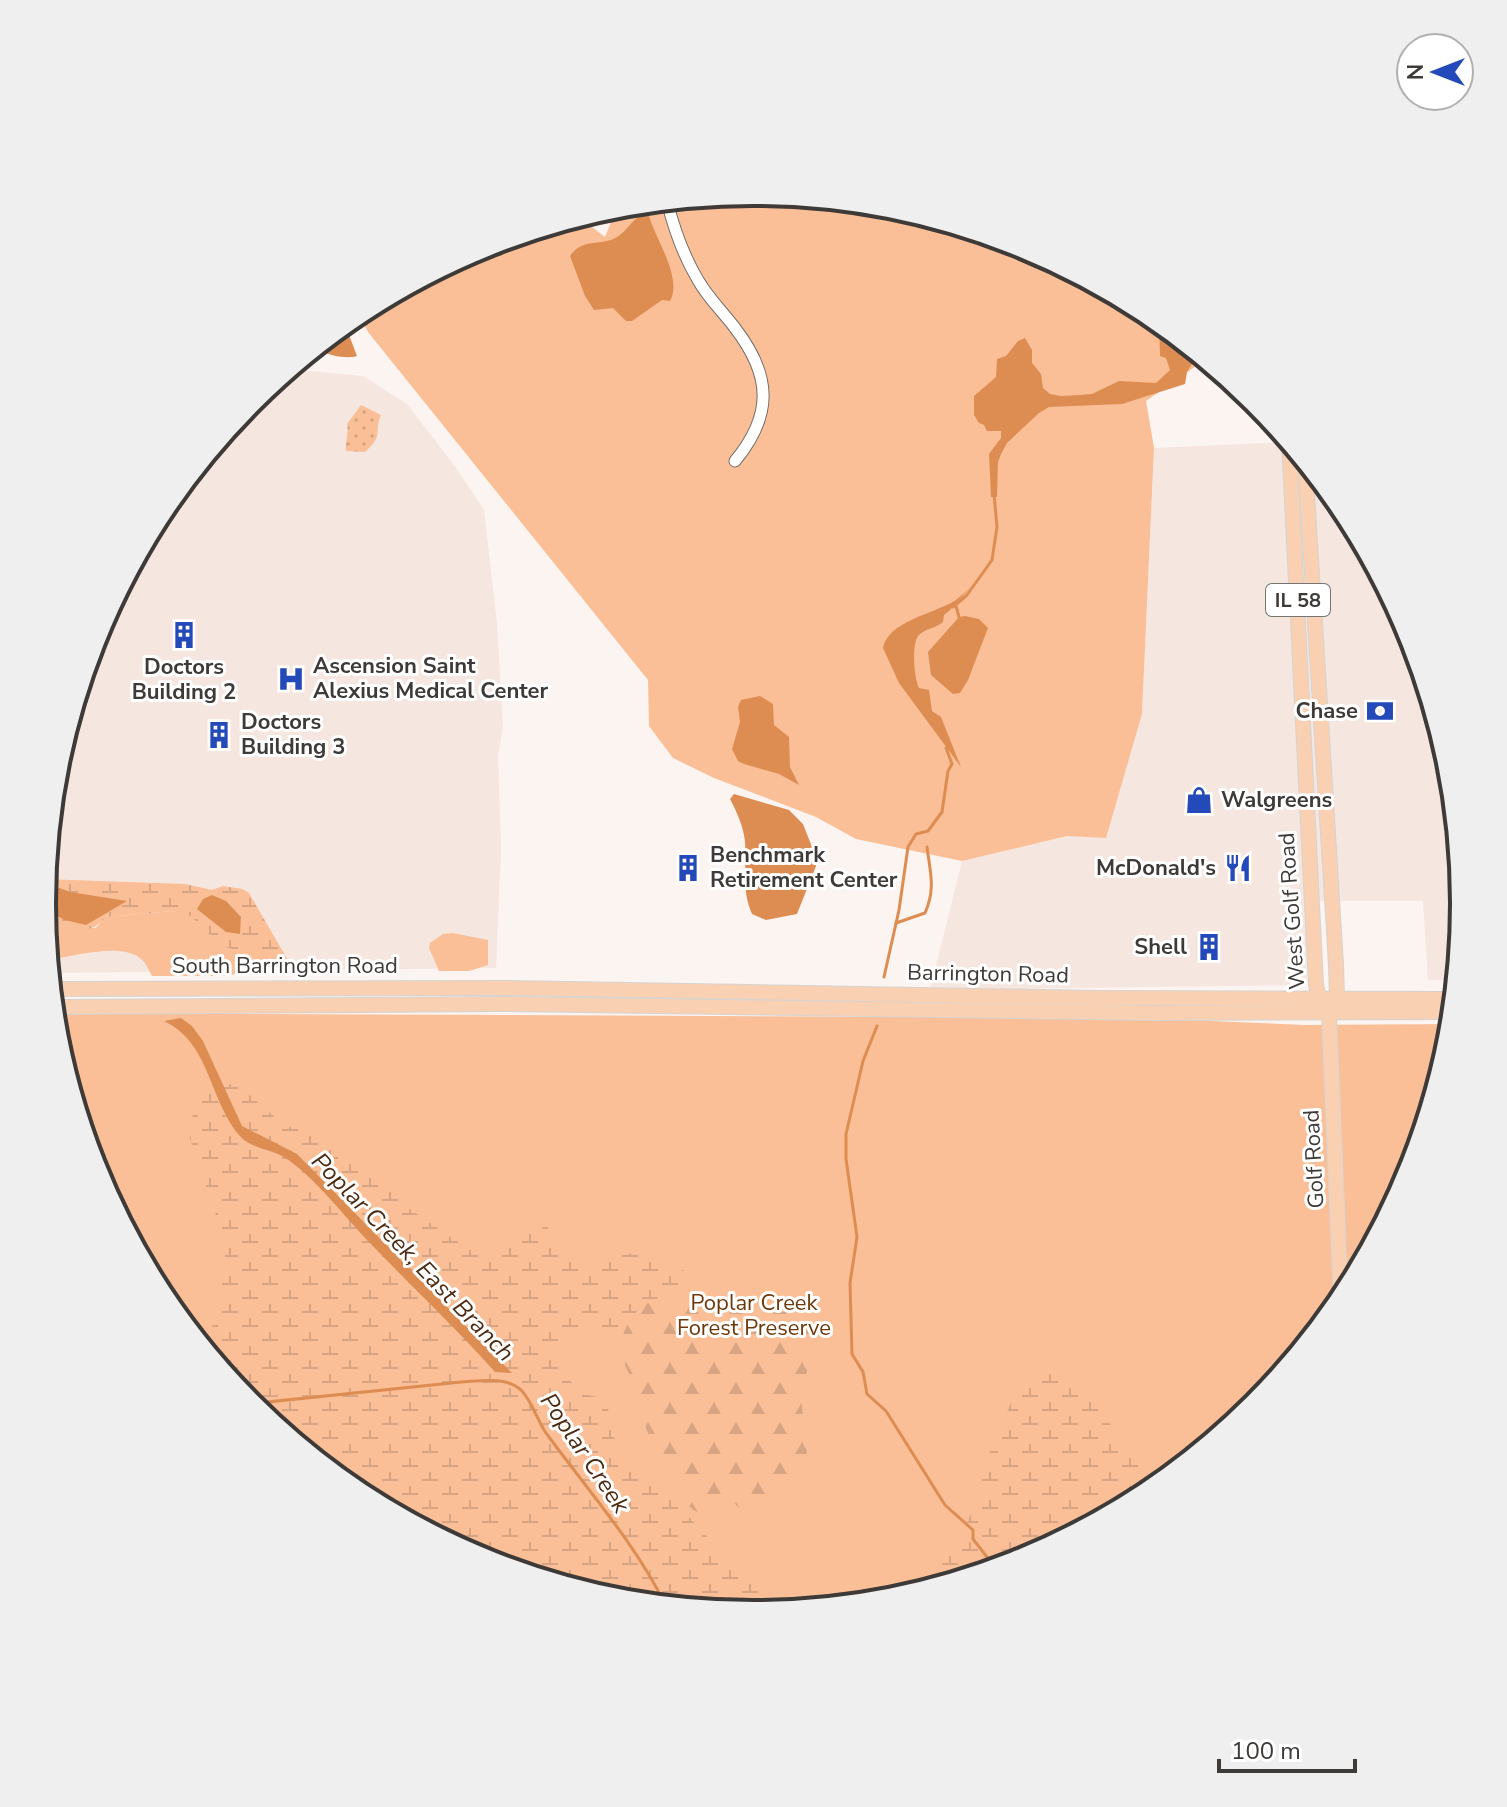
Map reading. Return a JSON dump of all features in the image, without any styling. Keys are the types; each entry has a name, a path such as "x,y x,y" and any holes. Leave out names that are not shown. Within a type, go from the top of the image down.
{"main road":[{"name":"West Golf Road","path":"1290,458 1319,998 1329,1013 1337,998 1306,478"},
{"name":"Barrington Road","path":"520,988 780,994 1444,999"},
{"name":"South Barrington Road","path":"61,989 520,988"},
{"name":"Barrington Road","path":"519,1005 1155,1013 1442,1012"},
{"name":"South Barrington Road","path":"64,1007 519,1005"},
{"name":"Golf Road","path":"1329,1013 1340,1280"}],"street":[{"path":"670,211 690,267 710,300 749,348 760,374 764,403 761,421 751,441 735,461"}],"shaded area":[{"path":"641,215 649,216 671,270 673,292 670,301 662,300 632,321 626,321 613,308 594,310 585,296 570,256 580,246 617,237"},
{"path":"349,336 357,356 349,357 326,352"},
{"path":"1159,337 1193,362 1185,384 1122,404 1049,407 1007,443 998,462 997,497 991,497 989,454 1001,438 1001,431 987,431 979,423 974,415 974,396 996,377 997,359 1006,356 1018,341 1025,338 1032,350 1032,363 1041,374 1043,388 1050,394 1060,396 1092,394 1119,381 1156,383 1170,370 1166,358 1160,356"},
{"name":"Ascension Saint Alexius Medical Center","path":"304,371 363,376 407,404 484,510 497,623 503,726 498,756 501,848 496,968 60,973 56,904 62,812 80,723 109,637 149,555 200,479 260,410"},
{"path":"1277,443 1307,479 1358,555 1398,637 1414,679 1438,767 1450,858 1450,949 1447,980 1428,980 1423,901 1306,901 1307,985 930,990 962,861 1067,836 1142,714 1154,448"},
{"path":"975,583 944,615 943,622 919,635 914,653 919,688 929,690 932,711 941,717 961,767 899,683 883,648 893,631 956,600"},
{"path":"959,617 979,619 988,628 968,680 960,693 953,694 931,675 928,652"},
{"path":"760,696 773,704 774,725 789,737 790,767 799,785 779,774 738,761 732,749 740,722 738,707 741,700"},
{"path":"734,794 789,810 803,824 816,866 797,914 766,920 752,914 745,887 744,837 730,799"},
{"path":"56,887 70,892 127,901 86,925 56,915"},
{"path":"212,895 226,901 241,917 240,934 226,932 197,909 203,899"},
{"path":"181,1018 192,1026 203,1041 242,1126 297,1154 512,1373 495,1372 298,1167 239,1135 191,1043 164,1021"}],"green space":[{"path":"708,207 799,207 890,219 978,243 1062,278 1141,324 1196,365 1146,401 1154,448 1142,714 1106,838 1067,836 962,861 856,839 816,817 714,778 673,758 649,726 648,680 364,325 445,278 529,243 590,226 605,237 612,220"},
{"path":"361,405 381,415 377,437 365,452 346,451 347,424"},
{"path":"57,879 185,884 212,890 223,886 249,893 282,950 235,950 220,945 191,916 173,911 106,917 91,928 68,928 56,923"},
{"path":"173,911 191,915 220,945 276,952 282,950 290,964 285,968 251,968 238,974 218,976 152,976 142,960 123,952 97,952 58,958 56,923 65,927 96,928 105,917"},
{"path":"443,934 488,940 488,965 469,971 439,971 429,948 430,943"},
{"name":"Poplar Creek Forest Preserve","path":"65,1013 1138,1018 1305,1025 1440,1024 1414,1128 1379,1212 1358,1252 1307,1328 1247,1397 1178,1457 1141,1483 1102,1508 1020,1548 978,1564 890,1588 799,1600 754,1601 708,1600 617,1588 529,1564 487,1548 405,1508 329,1457 294,1428 260,1397 200,1328 149,1252 109,1170 93,1128"},
{"path":"200,1081 238,1085 284,1125 318,1135 353,1157 411,1210 473,1252 497,1248 515,1229 547,1227 580,1261 621,1252 670,1261 698,1281 686,1295 662,1297 644,1305 631,1319 621,1340 581,1329 554,1347 560,1373 588,1395 606,1399 620,1463 642,1481 662,1488 750,1583 790,1600 708,1600 662,1595 617,1588 529,1564 487,1548 405,1508 329,1457 294,1428 260,1397 204,1333 216,1319 221,1300 210,1288 224,1264 226,1245 190,1139 194,1100"},
{"path":"665,1294 686,1295 739,1310 807,1313 813,1322 816,1341 801,1395 807,1439 803,1468 791,1489 771,1503 744,1512 735,1504 727,1504 719,1517 706,1516 686,1503 671,1480 644,1424 621,1348 623,1332 631,1318"},
{"path":"1042,1369 1093,1403 1138,1458 1148,1478 1062,1529 978,1564 940,1575 945,1551 960,1539 979,1495 983,1468 1020,1381"}],"waterway":[{"path":"953,607 967,595 992,560 997,527 994,494"},
{"path":"956,606 959,617"},
{"path":"884,977 899,910 908,847 916,834 928,831 942,812 948,771 952,764 946,748"},
{"path":"896,923 925,913 931,888 927,847"},
{"path":"877,1026 863,1061 846,1134 846,1159 857,1237 850,1283 852,1354 863,1372 867,1394 886,1411 945,1505 973,1530 973,1539 989,1560"},
{"name":"Poplar Creek","path":"266,1402 476,1381 500,1381 515,1386 525,1394 546,1433 625,1538 660,1595"}],"place":[{"name":"Doctors Building 2","path":"184,635"},
{"name":"Ascension Saint Alexius Medical Center","path":"291,679"},
{"name":"Chase","path":"1380,711"},
{"name":"Doctors Building 3","path":"219,735"},
{"name":"Walgreens","path":"1199,800"},
{"name":"Benchmark Retirement Center","path":"688,868"},
{"name":"McDonald's","path":"1238,868"},
{"name":"Shell","path":"1209,947"}],"water label":[{"name":"Poplar Creek, East Branch","path":"413,1257"}]}
